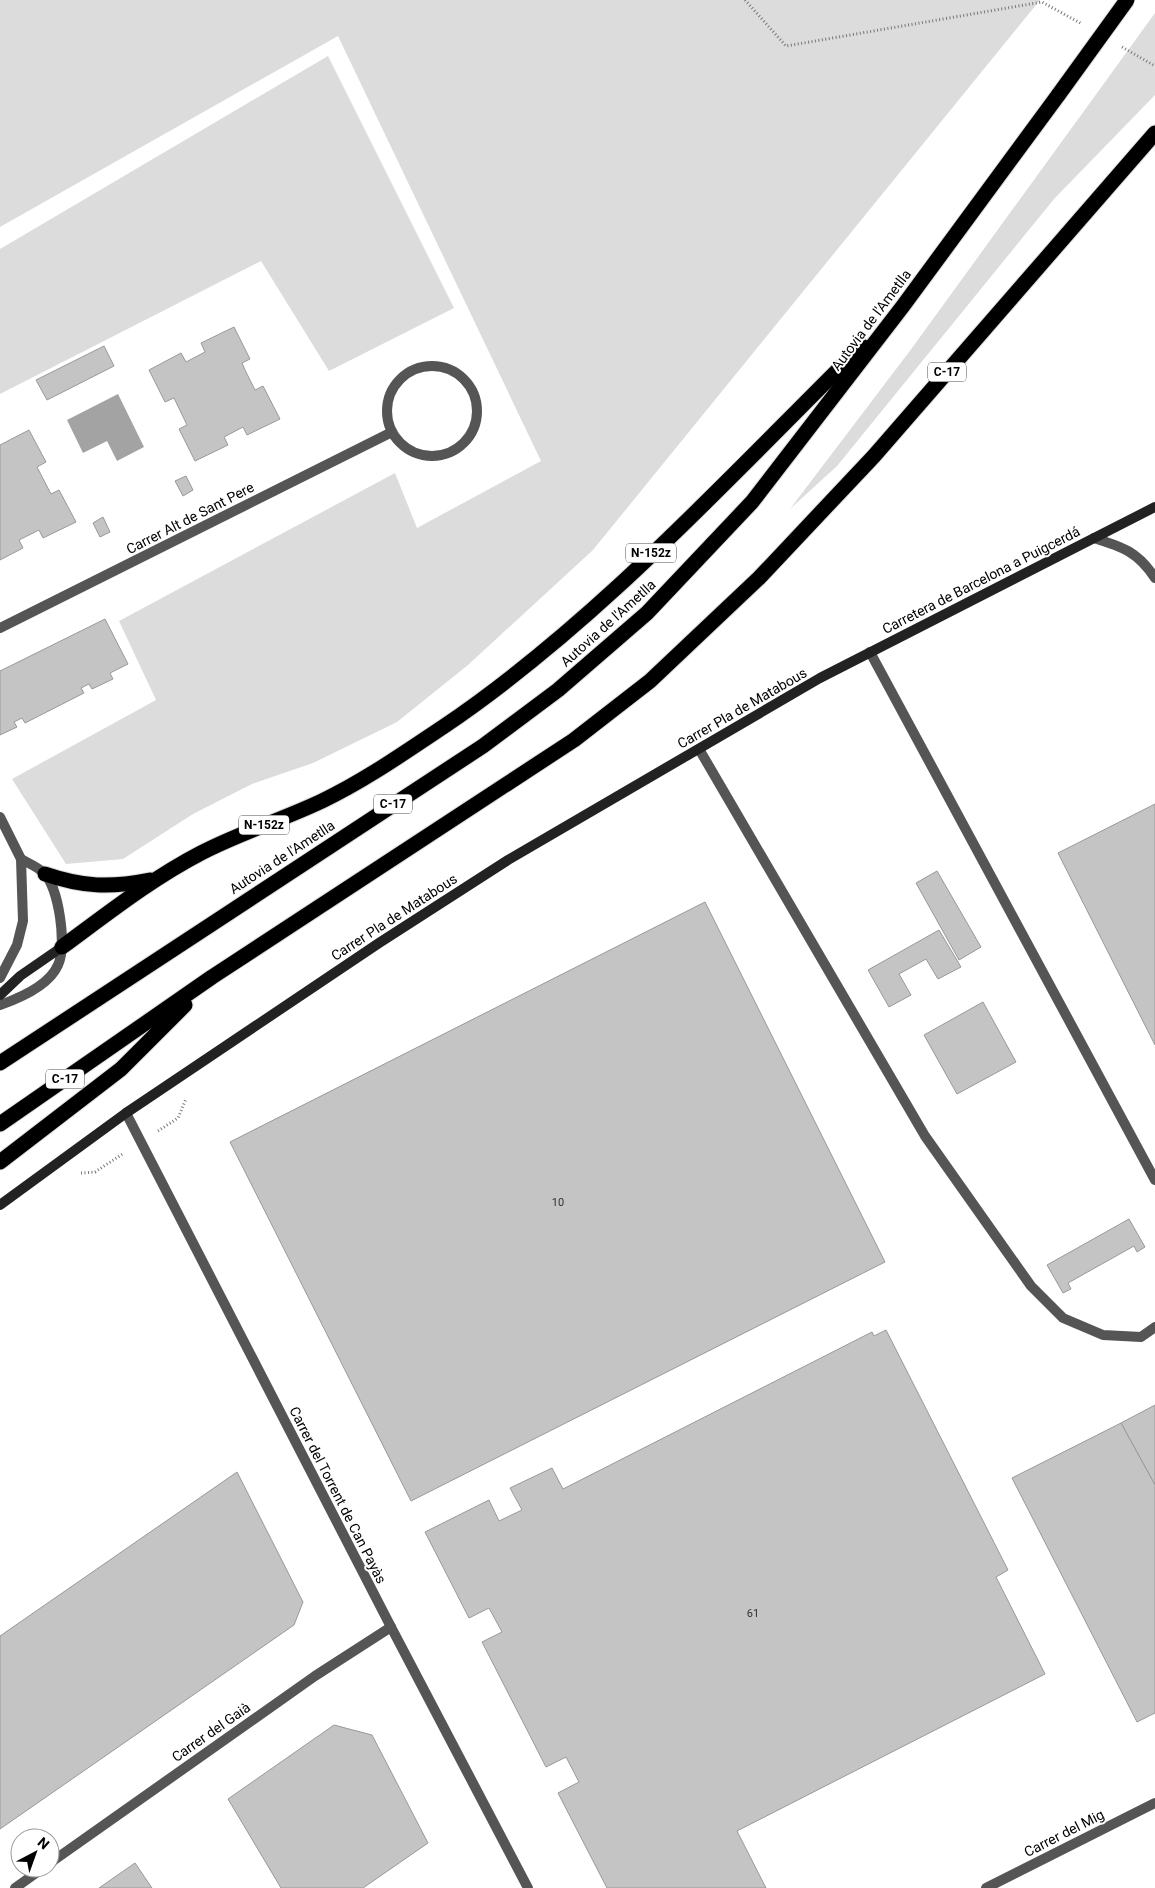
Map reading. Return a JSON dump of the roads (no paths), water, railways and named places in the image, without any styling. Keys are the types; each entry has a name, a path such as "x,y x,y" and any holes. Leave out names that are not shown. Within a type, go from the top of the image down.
{"highway":[{"name":"Autovia de l'Ametlla","path":"0,1063 483,746 558,690 647,613 752,502 902,306 1126,0"},
{"name":"C-17","path":"0,1124 212,977 574,740 650,681 759,578 874,456 1155,133"},
{"name":"N-152z","path":"62,947 154,880 202,852 322,801 442,727 507,682 587,613 706,502 902,306"},
{"path":"45,874 71,883 96,886 118,886 154,880"},
{"path":"0,1162 121,1069 212,977"}],"main road":[{"name":"Carretera de Barcelona a Puigcerdá","path":"820,678 1155,507"},
{"name":"Carrer Pla de Matabous","path":"0,1205 126,1113 379,942 484,876 820,678"},
{"name":"N-152z","path":"0,995 20,976 62,947"}],"street":[{"path":"432,366 456,372 467,383 475,397 477,414 470,436 454,452 439,456 422,456 408,450 397,440 392,432 386,411 388,401 394,387 404,375 418,368 432,366"},
{"name":"Carrer Alt de Sant Pere","path":"0,628 392,432"},
{"path":"1094,538 1120,546 1139,557 1155,578"},
{"path":"870,652 1155,1180"},
{"path":"699,749 925,1136 1031,1286 1063,1318 1103,1335 1141,1337 1155,1327"},
{"path":"0,818 21,859 23,921 17,945 0,978"},
{"path":"0,1005 20,998 43,982 58,966 62,947 62,918 45,874 21,859"},
{"name":"Carrer del Torrent de Can Payàs","path":"126,1113 390,1627 528,1888"},
{"name":"Carrer del Gaià","path":"60,1856 314,1676 390,1627"},
{"name":"Carrer del Mig","path":"986,1888 1155,1803"},
{"path":"15,1888 29,1878"}]}
